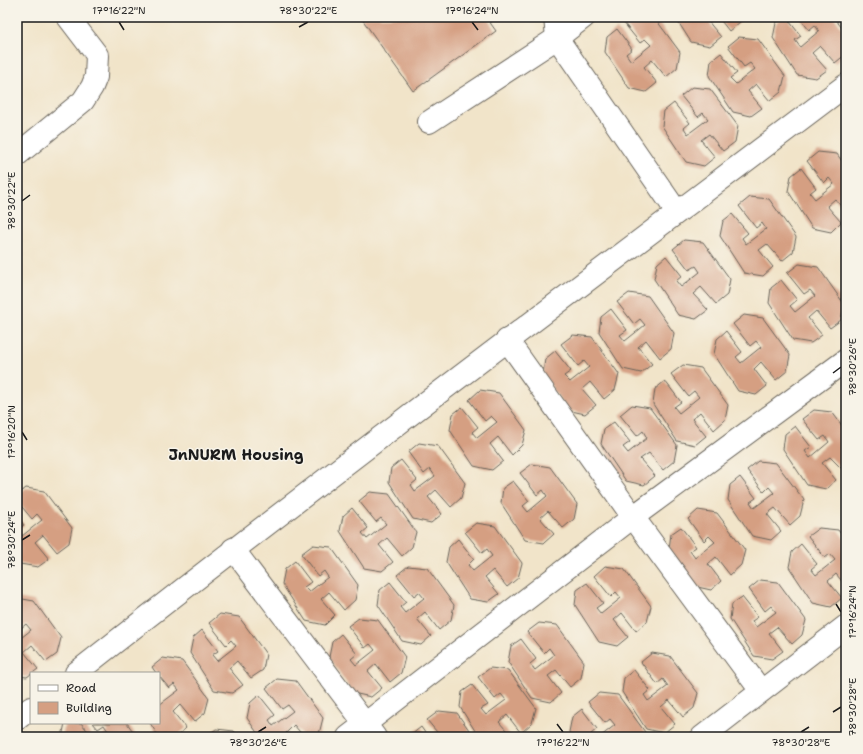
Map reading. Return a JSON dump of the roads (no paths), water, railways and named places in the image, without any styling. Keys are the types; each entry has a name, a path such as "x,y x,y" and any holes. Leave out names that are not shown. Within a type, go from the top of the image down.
{"street":[{"path":"17,155 83,101 92,87 96,77 97,55 68,17"},
{"path":"429,122 556,28 584,17"},
{"path":"556,28 678,212"},
{"path":"77,672 233,549 507,340 846,85"},
{"path":"507,340 633,517 762,691"},
{"path":"348,737 370,730 633,517 846,360"},
{"path":"233,549 370,730"},
{"path":"702,737 846,626"},
{"path":"17,719 30,709"}],"district":[{"name":"JnNURM Housing","path":"236,455"}]}
